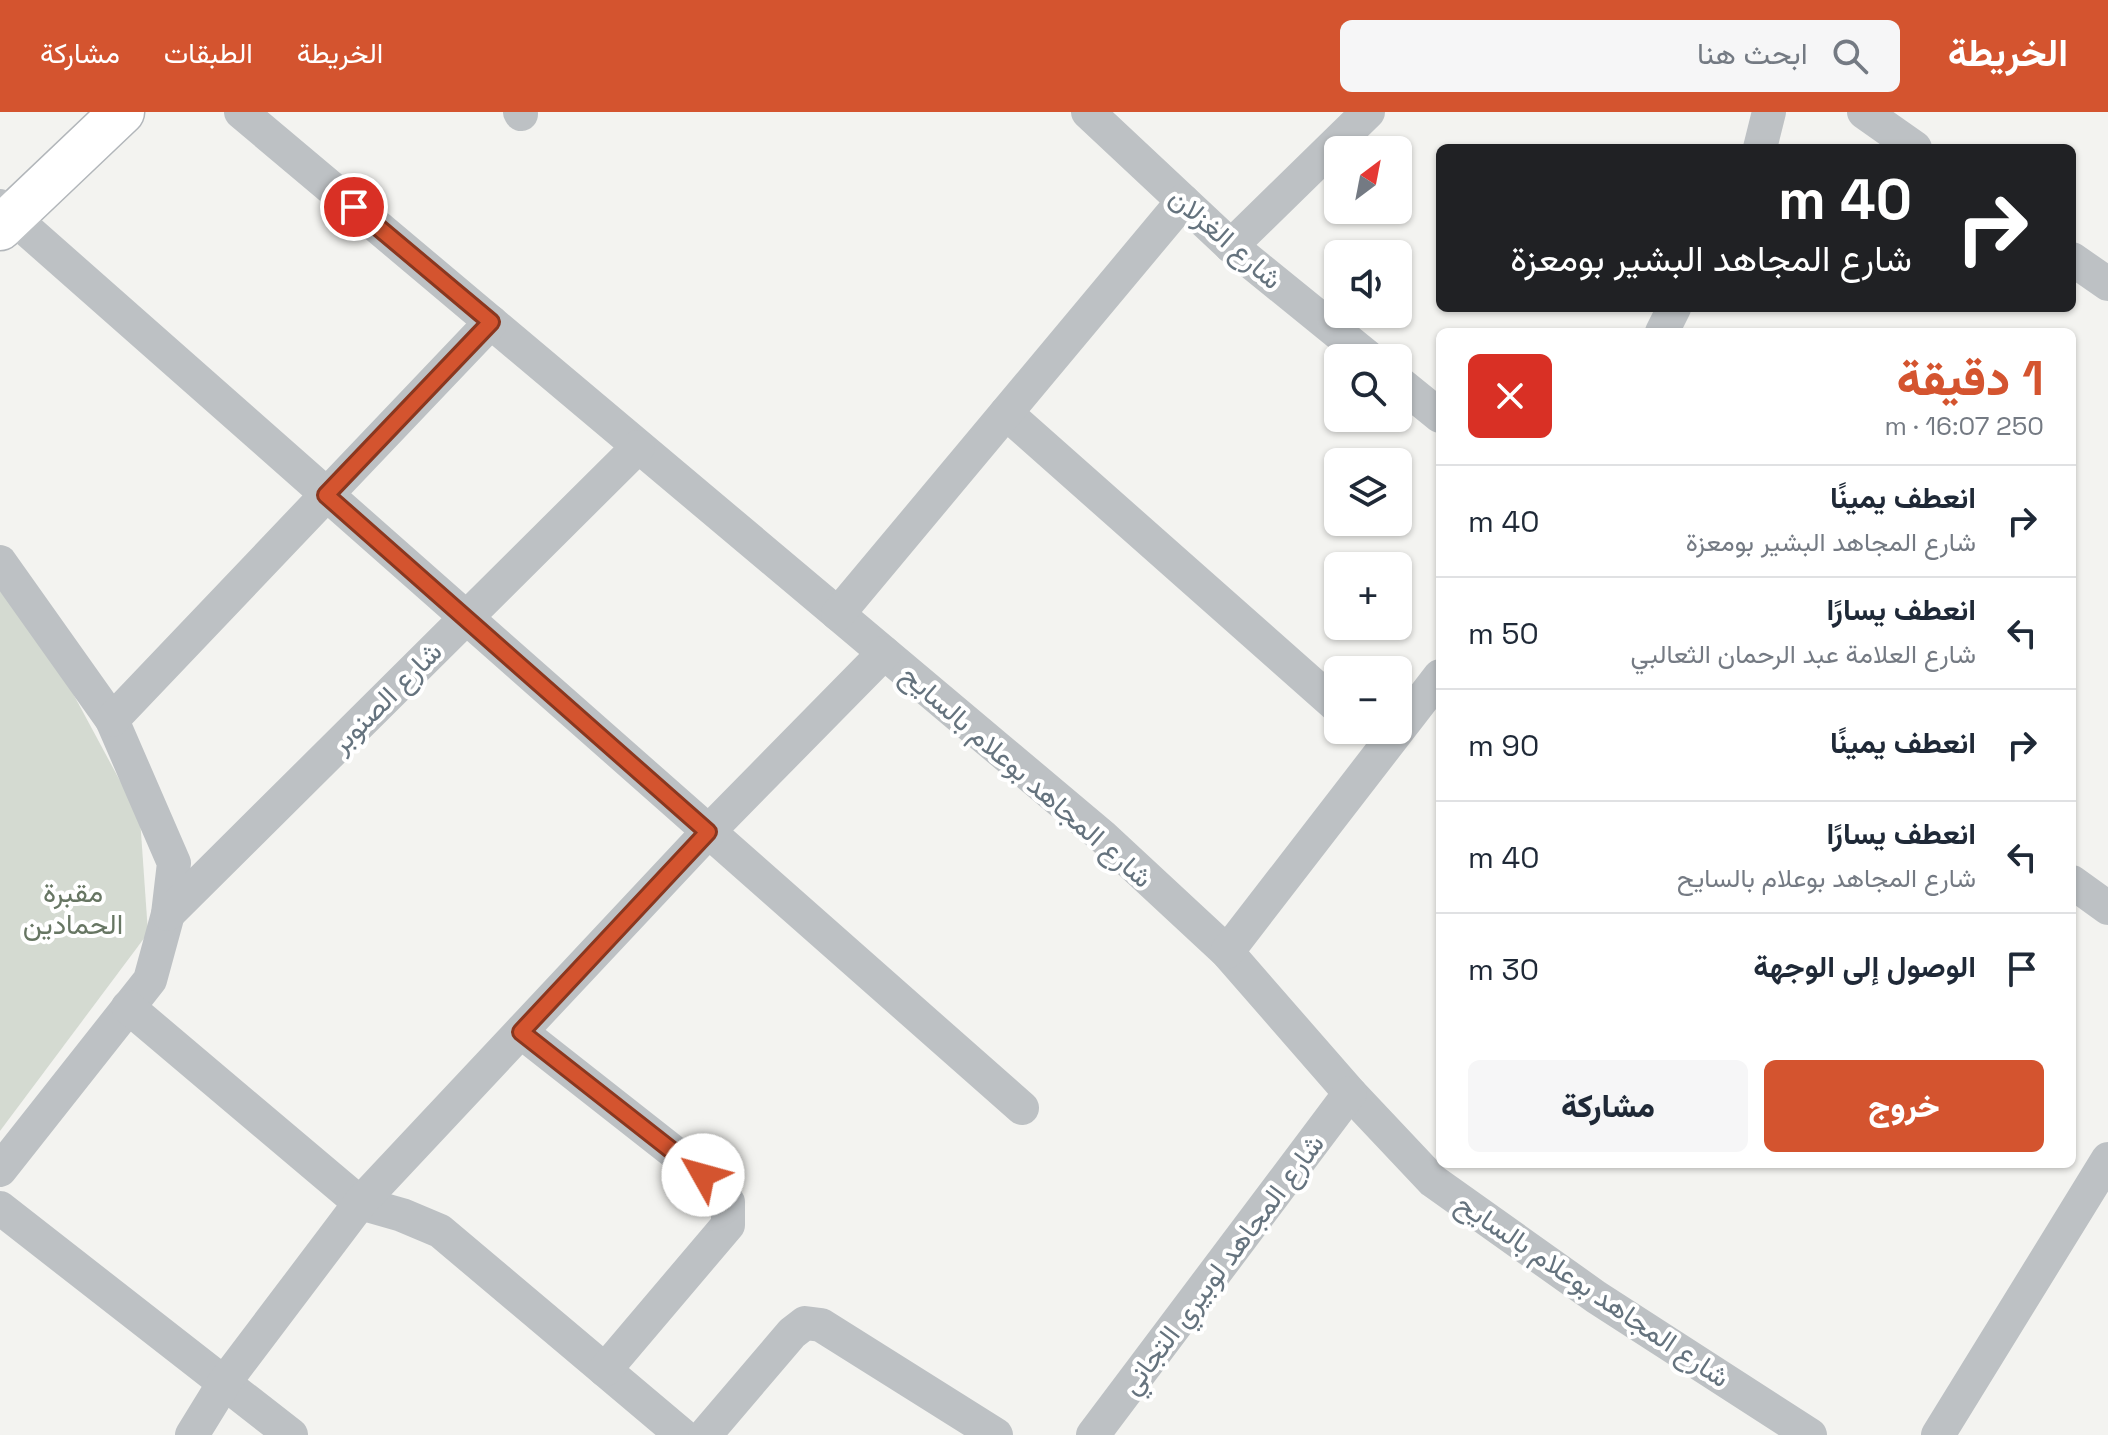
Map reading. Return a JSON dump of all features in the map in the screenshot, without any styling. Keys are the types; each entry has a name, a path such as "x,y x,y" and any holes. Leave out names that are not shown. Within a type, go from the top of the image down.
{"main road":[{"path":"4,217 122,112"}],"street":[{"name":"شارع المجاهد بوعلام بالسايح","path":"241,112 1102,836 1227,952 1350,1093 1433,1181 1596,1297 1810,1435"},
{"name":"شارع الغزلان","path":"1088,112 1231,246 1352,344"},
{"path":"1231,246 1368,112"},
{"path":"1761,144 1769,112"},
{"path":"1864,112 1909,144"},
{"path":"838,614 1183,201"},
{"path":"4,217 326,495 1022,1108"},
{"path":"2076,262 2108,284"},
{"path":"112,720 491,322"},
{"path":"1412,393 1436,413"},
{"path":"1006,413 1324,695"},
{"name":"شارع الصنوبر","path":"168,914 638,447"},
{"path":"0,562 112,720 174,863 168,914 150,980 0,1170"},
{"path":"192,1435 224,1383 360,1203 708,832 884,653"},
{"path":"1412,703 1436,680"},
{"path":"1227,952 1371,744"},
{"path":"2076,885 2108,908"},
{"path":"128,1007 360,1203 402,1215 440,1231 682,1435"},
{"path":"521,1032 703,1175 728,1202 728,1225 605,1370"},
{"name":"شارع المجاهد لوبيري التجاني","path":"1093,1435 1350,1093"},
{"path":"1938,1435 2108,1159"},
{"path":"0,1208 291,1435"},
{"path":"705,1435 792,1333 805,1323 821,1325 996,1435"}],"green space":[{"name":"مقبرة الحمادين","path":"0,591 48,647 140,818 148,933 0,1131"}],"route":[{"path":"354,207 491,322 326,495 708,832 521,1032 703,1175"}]}
